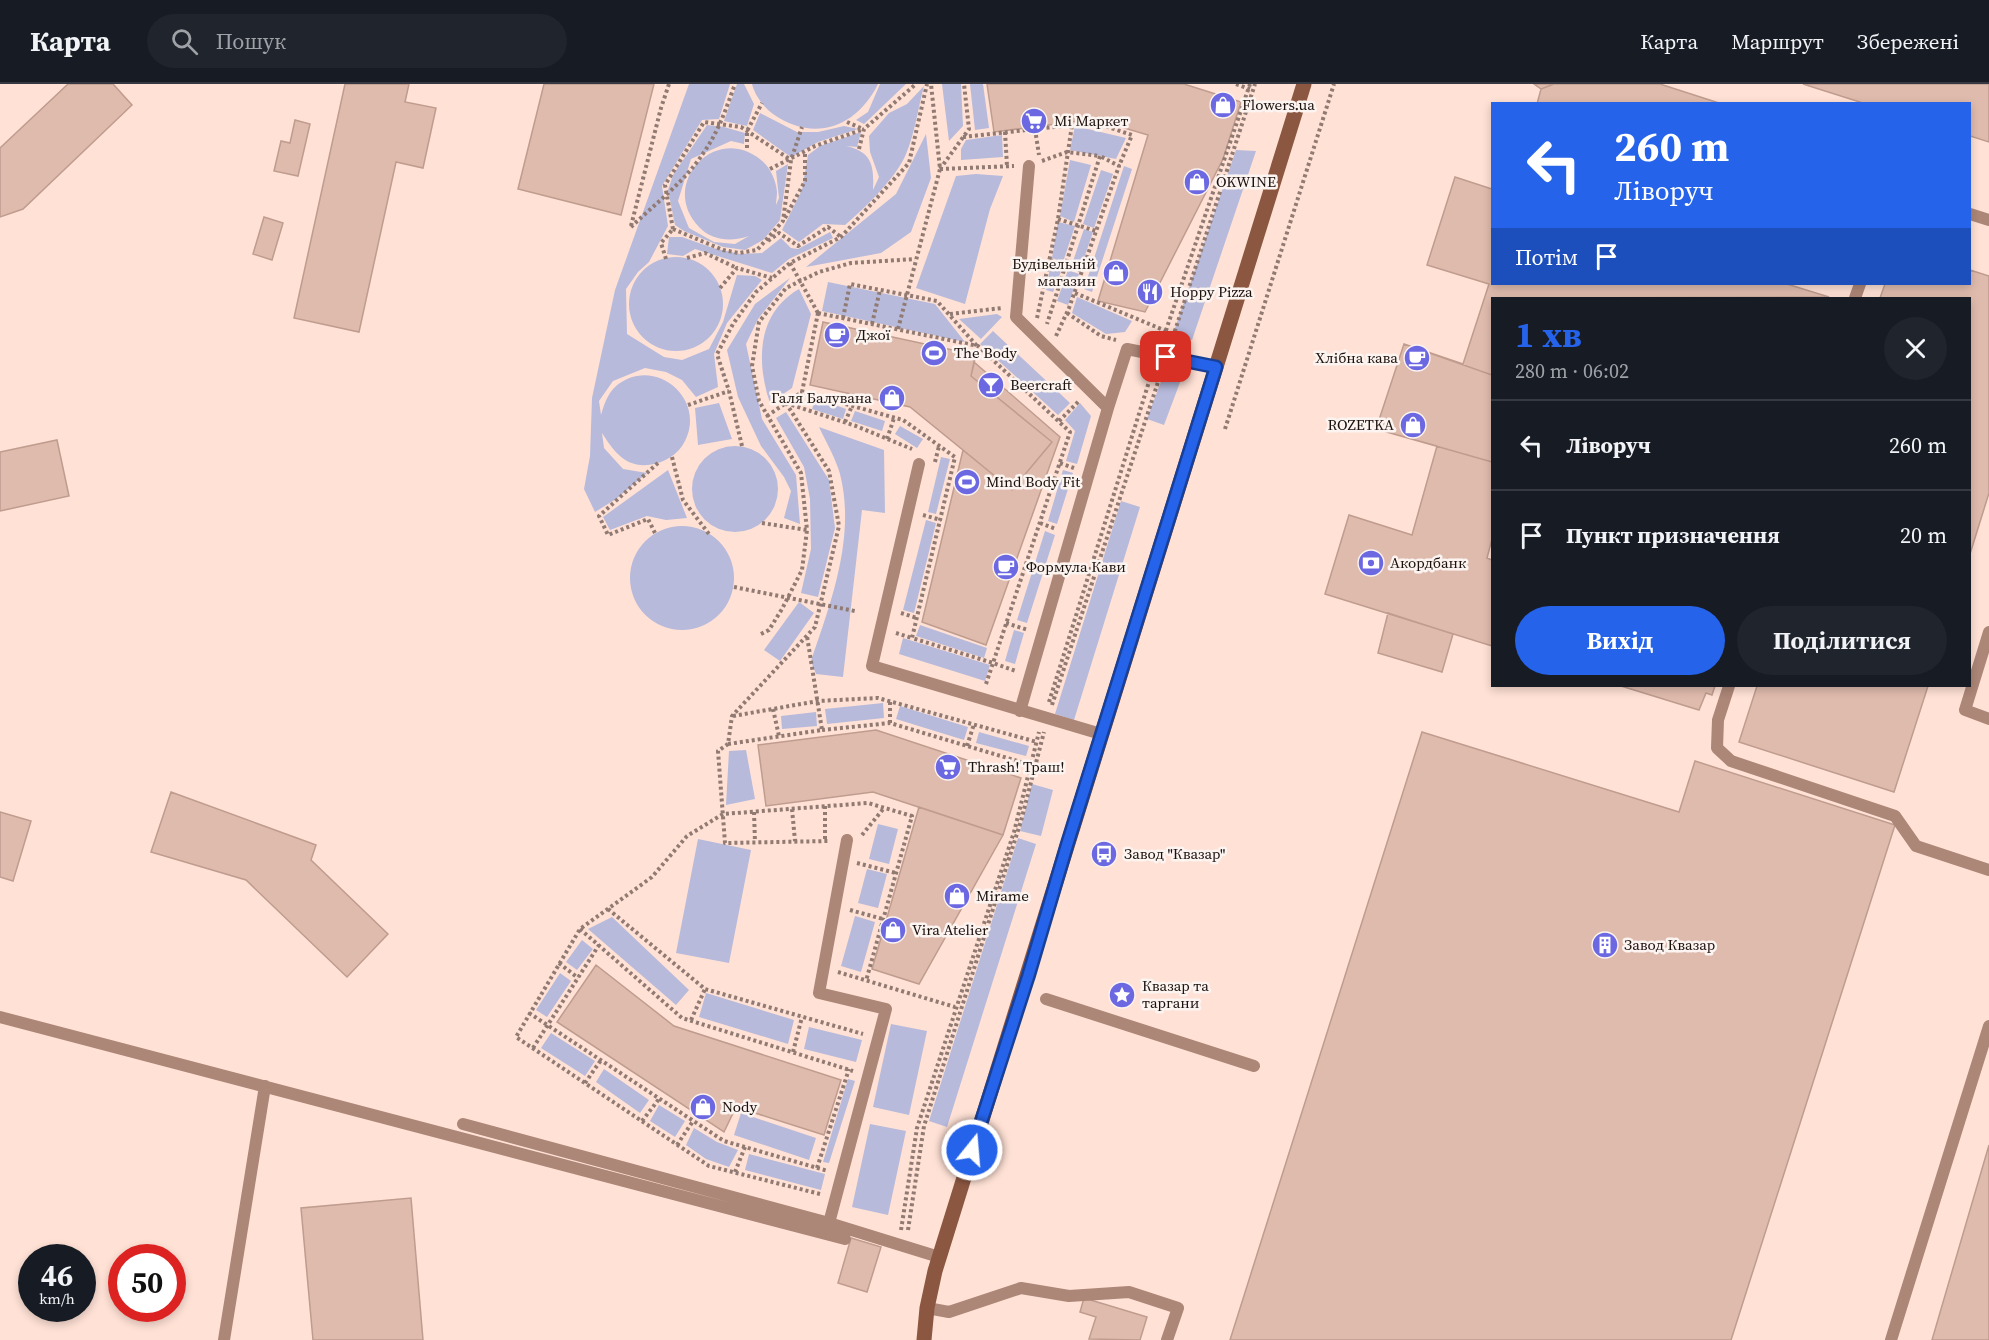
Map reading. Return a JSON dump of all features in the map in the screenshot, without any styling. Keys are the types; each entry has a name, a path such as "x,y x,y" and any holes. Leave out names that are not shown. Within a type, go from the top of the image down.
{"main road":[{"path":"924,1340 927,1308 939,1257 1304,84"}],"lane":[{"path":"1029,165 1017,317 1108,408"},
{"path":"1971,214 1989,220"},
{"path":"1020,711 1127,350 1216,367"},
{"path":"919,464 872,666 1101,734"},
{"path":"1989,632 1965,710 1989,719"},
{"path":"1730,687 1718,720 1717,748 1731,761 1895,816 1916,846 1989,870"},
{"path":"831,1217 886,1009 819,993 847,840"},
{"path":"1046,999 1254,1066"},
{"path":"0,1017 845,1239"},
{"path":"1890,1340 1989,1026"},
{"path":"224,1340 265,1086"},
{"path":"463,1124 831,1217 939,1257"},
{"path":"927,1308 949,1312 1021,1288 1069,1296 1129,1292 1178,1308 1167,1340"}],"path":[{"path":"669,84 631,227 701,157 721,124 735,84"},
{"path":"770,169 815,146 864,129 916,84"},
{"path":"929,84 940,169"},
{"path":"742,446 729,391 717,354 733,324 756,292 790,263 841,237 909,163 929,84"},
{"path":"898,329 905,295 940,169 969,129 964,84"},
{"path":"1236,84 1251,88"},
{"path":"906,1246 924,1126 1021,821 1045,718 1162,357 1166,331 1251,88 1255,84"},
{"path":"1225,429 1334,84"},
{"path":"891,1224 902,1226 917,1128 1014,832 1037,741 1251,88"},
{"path":"747,148 747,131 762,103"},
{"path":"673,229 665,185 704,122 741,127 790,160"},
{"path":"847,122 864,129"},
{"path":"963,137 1072,124 1102,125 1132,135 1067,313 1045,346"},
{"path":"1032,332 1040,311 1058,219 1072,124"},
{"path":"783,221 790,160 802,127"},
{"path":"859,149 864,129"},
{"path":"1035,129 1040,162 1067,152 1100,156 1119,166"},
{"path":"1005,132 1007,166"},
{"path":"673,229 723,250 739,253 758,250 783,221 805,181 805,152"},
{"path":"1045,346 1100,156"},
{"path":"940,169 1029,165"},
{"path":"1058,219 1096,231"},
{"path":"762,245 779,234 798,246 828,227 841,237"},
{"path":"666,259 661,243 673,229"},
{"path":"687,258 705,253 737,268 772,279"},
{"path":"761,634 769,630 802,570 807,530 801,473 759,401 752,366 759,322 786,288 819,272 851,263 915,259"},
{"path":"1050,260 1082,271"},
{"path":"767,416 802,392 818,313 790,263"},
{"path":"720,288 737,268"},
{"path":"843,318 850,284 937,301 978,346 1070,432 993,663"},
{"path":"872,324 879,290"},
{"path":"1075,293 1166,331"},
{"path":"949,314 1017,306"},
{"path":"818,313 978,346"},
{"path":"1067,313 1101,336 1120,341"},
{"path":"1059,422 1090,390"},
{"path":"688,405 729,391"},
{"path":"802,392 903,420 955,458 912,638"},
{"path":"786,403 845,422 918,452 919,464"},
{"path":"728,744 732,716 815,627 839,526 830,471 786,403"},
{"path":"845,422 852,406"},
{"path":"887,439 894,418"},
{"path":"672,457 683,500 709,534"},
{"path":"656,534 648,519 608,536 599,516 658,463"},
{"path":"1060,463 1080,470"},
{"path":"922,515 941,520"},
{"path":"762,523 807,530"},
{"path":"1040,523 1061,530"},
{"path":"734,587 788,597 820,606 855,611"},
{"path":"900,613 917,618"},
{"path":"1006,623 1031,631"},
{"path":"895,633 1030,675"},
{"path":"807,635 822,730"},
{"path":"732,716 818,701 878,698 1037,741"},
{"path":"890,701 890,723"},
{"path":"773,709 778,736"},
{"path":"884,808 857,840 725,843 718,751 728,744 890,723 1031,765"},
{"path":"967,746 974,724"},
{"path":"825,806 825,841"},
{"path":"792,809 795,841"},
{"path":"754,812 756,842"},
{"path":"723,814 687,836 652,877 580,929 516,1037 709,1166 825,1195 821,1209 831,1217"},
{"path":"853,862 896,873"},
{"path":"844,908 883,919"},
{"path":"608,909 705,989 869,1036"},
{"path":"580,929 682,1018 861,1074"},
{"path":"533,1048 599,945"},
{"path":"559,963 578,978"},
{"path":"832,970 956,1008"},
{"path":"691,1020 705,989"},
{"path":"529,1013 724,1141 831,1172"},
{"path":"794,1052 802,1017"},
{"path":"585,1083 601,1060"},
{"path":"817,1168 849,1069"},
{"path":"642,1121 659,1099"},
{"path":"677,1145 693,1121"},
{"path":"735,1172 745,1148"}],"shaded area":[{"path":"689,84 730,84 719,119 702,120 662,186 668,226 649,262 638,272 626,289 627,334 664,357 682,360 709,349 723,322 737,275 755,276 762,280 727,323 714,354 718,387 696,397 682,380 666,372 645,368 613,381 599,401 601,415 615,387 630,378 645,375 659,378 672,385 682,396 689,409 690,425 685,441 679,450 665,460 648,465 632,463 620,456 602,433 604,448 623,469 647,473 616,499 595,512 584,489 590,456 592,398 615,290"},
{"path":"737,84 744,84 754,104 747,126 724,121"},
{"path":"752,84 878,84 858,111 833,126 819,129 804,128 788,123 773,114 760,101"},
{"path":"880,84 906,84 864,124 856,120 868,112"},
{"path":"942,84 961,84 963,126 949,141"},
{"path":"970,84 983,84 989,128 975,130"},
{"path":"924,86 914,129 902,163 870,202 845,225 823,224 799,242 782,230 802,190 808,155 820,146 861,132 857,147 846,146 867,156 872,168 873,190 879,177 870,152 869,136 889,113 907,104"},
{"path":"760,113 797,132 818,132 844,126 858,129 818,142 791,157 753,130"},
{"path":"707,125 745,133 744,144 731,141 691,159 678,201 689,228 714,242 735,244 749,236 736,239 716,238 699,227 688,211 685,193 688,177 697,164 710,153 726,149 743,150 761,160 770,170 777,192 776,205 779,198 776,171 788,164 780,220 763,240 745,250 723,247 675,225 668,190 673,175"},
{"path":"1075,126 1126,138 1116,159 1070,150"},
{"path":"926,134 931,178 911,232 881,253 806,267 896,194"},
{"path":"1002,135 1003,157 961,160 961,149 966,140"},
{"path":"1236,150 1256,151 1192,340 1173,334"},
{"path":"1070,160 1091,165 1074,222 1060,216"},
{"path":"1124,166 1132,169 1092,292 1084,289"},
{"path":"1101,170 1113,174 1094,228 1083,224"},
{"path":"976,174 1003,176 990,209 965,304 916,288 956,176"},
{"path":"1058,222 1075,226 1063,262 1052,258"},
{"path":"1084,229 1093,232 1081,267 1072,264"},
{"path":"830,232 833,238 789,259 772,273 695,249 683,256 667,254 669,237 682,237 713,248 740,254 762,253 781,238 791,248 798,249"},
{"path":"676,257 694,261 709,271 719,286 723,304 719,322 709,337 694,347 676,351 658,347 643,337 633,322 629,304 633,286 643,271 658,261"},
{"path":"1051,262 1063,266 1053,292 1046,290"},
{"path":"1068,270 1079,274 1068,305 1057,301"},
{"path":"790,278 758,319 746,344 762,419 796,475 800,524 784,518 791,491 784,477 761,446 738,397 727,350 755,304"},
{"path":"828,282 935,304 965,342 822,311"},
{"path":"799,289 811,314 792,388 770,403 763,371 764,340 775,311 785,299"},
{"path":"1077,297 1132,321 1125,332 1106,334 1072,313"},
{"path":"997,314 1002,317 981,339 959,319"},
{"path":"993,331 1070,403 1058,415 980,344"},
{"path":"1168,363 1185,369 1164,425 1147,419"},
{"path":"816,398 846,409 843,419 812,409"},
{"path":"719,403 732,439 698,445 695,408"},
{"path":"1080,403 1091,416 1077,464 1066,461 1075,431 1065,420"},
{"path":"855,411 885,421 882,431 851,421"},
{"path":"786,412 829,480 835,528 818,597 801,593 811,549 810,499 804,467 776,418"},
{"path":"900,426 923,439 917,448 895,434"},
{"path":"819,427 884,450 885,513 862,510 843,677 816,674 811,661 839,569 845,521 840,474"},
{"path":"735,446 759,453 771,465 778,489 771,513 759,525 735,532 711,525 699,513 692,489 699,465 711,453"},
{"path":"941,457 950,459 936,514 928,512"},
{"path":"668,470 687,518 666,520 647,516 610,530 603,517"},
{"path":"1063,470 1073,473 1057,524 1048,521"},
{"path":"1121,501 1140,507 1074,720 1055,714"},
{"path":"926,520 936,523 914,613 903,610"},
{"path":"682,526 702,530 719,541 730,558 734,578 730,598 719,615 702,626 682,630 662,626 645,615 634,598 630,578 634,558 645,541 662,530"},
{"path":"1045,531 1055,535 1027,623 1017,620"},
{"path":"799,602 814,613 780,661 764,650"},
{"path":"920,625 987,648 984,658 916,636"},
{"path":"1014,630 1024,633 1015,664 1005,661"},
{"path":"903,638 990,665 985,681 899,654"},
{"path":"883,703 884,718 827,724 825,709"},
{"path":"900,706 968,727 964,740 896,719"},
{"path":"816,712 817,726 782,729 781,716"},
{"path":"979,732 1029,746 1026,756 976,743"},
{"path":"746,750 755,799 726,805 729,751"},
{"path":"1032,784 1053,790 1041,836 1020,831"},
{"path":"878,824 898,829 889,864 869,859"},
{"path":"1018,838 1036,844 947,1127 929,1121"},
{"path":"698,839 751,850 729,963 676,953"},
{"path":"867,869 887,874 878,908 858,903"},
{"path":"855,916 875,922 861,972 841,966"},
{"path":"612,917 689,990 676,1005 588,929"},
{"path":"582,940 593,949 577,970 566,962"},
{"path":"560,973 571,981 547,1017 536,1010"},
{"path":"706,993 794,1020 788,1044 699,1017"},
{"path":"891,1024 927,1031 909,1115 873,1107"},
{"path":"809,1027 862,1040 856,1062 804,1049"},
{"path":"551,1033 595,1061 585,1076 541,1048"},
{"path":"604,1069 649,1100 640,1113 596,1082"},
{"path":"848,1079 855,1081 829,1163 823,1162"},
{"path":"659,1105 685,1121 675,1137 650,1121"},
{"path":"741,1113 816,1138 809,1160 734,1135"},
{"path":"870,1124 906,1131 888,1215 852,1207"},
{"path":"694,1128 717,1142 738,1150 729,1167 706,1159 686,1145"},
{"path":"749,1154 825,1174 821,1190 745,1170"}],"building":[{"path":"68,84 113,84 132,105 23,209 0,217 0,148"},
{"path":"345,84 409,84 405,102 436,108 423,168 396,162 359,332 294,318"},
{"path":"544,84 654,84 621,215 518,189"},
{"path":"987,84 1184,84 1241,102 1223,159 1145,312 1098,301 1148,135 1094,119 994,132"},
{"path":"1534,84 1554,84 1541,89"},
{"path":"1554,84 1660,84 1716,102 1538,102 1541,89"},
{"path":"1803,84 1989,84 1989,142 1971,136 1971,102 1860,102"},
{"path":"295,120 310,124 298,176 274,171 281,141 290,143"},
{"path":"1455,177 1491,189 1491,285 1790,285 1829,297 1491,297 1491,543 1487,558 1491,560 1491,646 1325,594 1349,515 1412,535 1437,446 1376,429 1404,344 1463,364 1489,284 1427,265"},
{"path":"264,217 283,223 272,260 253,254"},
{"path":"1971,270 1989,276 1989,493 1971,551 1971,297 1880,297 1885,285 1971,285"},
{"path":"823,322 976,355 971,376 1052,442 1012,490 910,407 810,385"},
{"path":"1404,344 1491,375 1491,462 1376,429"},
{"path":"974,362 1060,437 986,645 922,622 963,450 1012,490 1052,442 971,376"},
{"path":"57,440 69,496 0,511 0,452"},
{"path":"1388,613 1453,634 1442,672 1378,653"},
{"path":"1624,687 1715,687 1712,695 1706,693 1699,710"},
{"path":"1757,687 1928,687 1894,792 1739,742"},
{"path":"876,730 1021,778 1003,835 873,792 766,806 758,745"},
{"name":"Завод Квазар","path":"1422,732 1679,812 1695,761 1895,825 1731,1340 1230,1340"},
{"path":"171,792 316,845 311,860 388,934 347,977 246,880 151,852"},
{"path":"919,807 1003,835 919,984 872,969"},
{"path":"0,812 31,821 13,881 0,877"},
{"path":"596,965 674,1026 841,1080 824,1135 736,1107 724,1132 557,1022"},
{"path":"1989,1145 1989,1340 1932,1340"},
{"path":"411,1198 423,1340 313,1340 301,1208"},
{"path":"851,1238 881,1247 867,1292 838,1283"},
{"path":"1084,1298 1147,1317 1140,1340 1089,1339 1096,1317 1080,1312"}],"place":[{"name":"Flowers.ua","path":"1223,105"},
{"name":"Мі Маркет","path":"1034,121"},
{"name":"OKWINE","path":"1197,182"},
{"name":"Будівельній магазин","path":"1116,273"},
{"name":"Hoppy Pizza","path":"1150,292"},
{"name":"Джої","path":"837,335"},
{"name":"The Body","path":"934,353"},
{"name":"Хлібна кава","path":"1417,358"},
{"name":"Beercraft","path":"991,385"},
{"name":"Галя Балувана","path":"892,398"},
{"name":"ROZETKA","path":"1413,425"},
{"name":"Mind Body Fit","path":"967,482"},
{"name":"Акордбанк","path":"1371,563"},
{"name":"Формула Кави","path":"1006,567"},
{"name":"Thrash! Траш!","path":"948,767"},
{"name":"Завод \"Квазар\"","path":"1104,854"},
{"name":"Mirame","path":"957,896"},
{"name":"Vira Atelier","path":"893,930"},
{"name":"Завод Квазар","path":"1605,945"},
{"name":"Квазар та таргани","path":"1122,995"},
{"name":"Nody","path":"703,1107"}],"route":[{"path":"972,1150 1028,977 1216,367 1166,357"}]}
